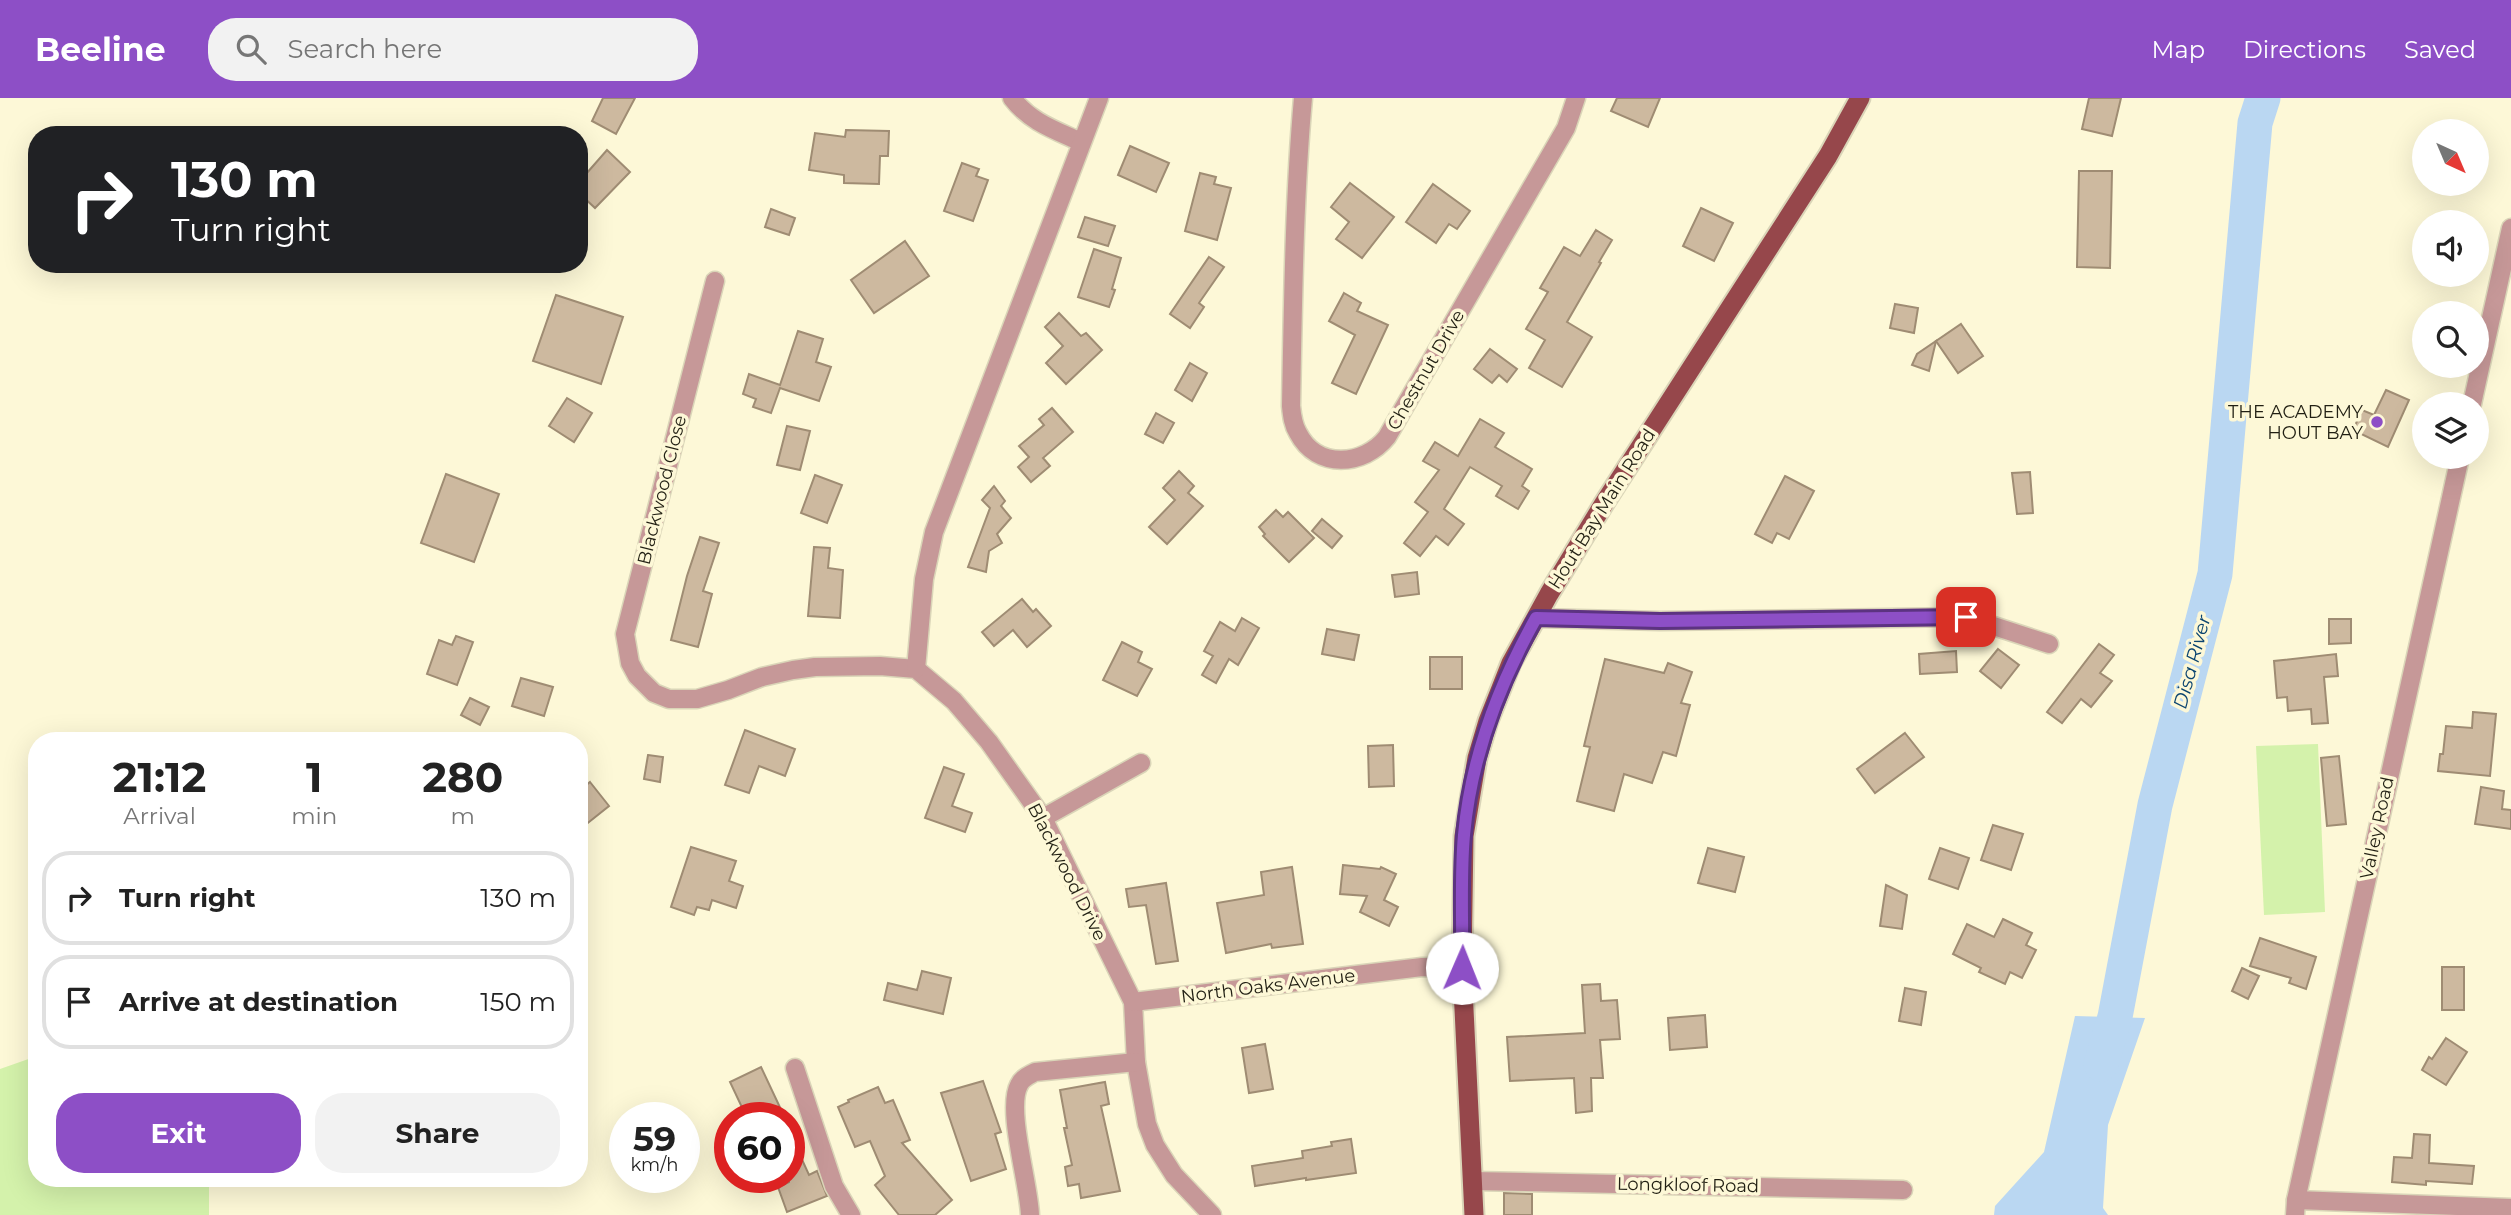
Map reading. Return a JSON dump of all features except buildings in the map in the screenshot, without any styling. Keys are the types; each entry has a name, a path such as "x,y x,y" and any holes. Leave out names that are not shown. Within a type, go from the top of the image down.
{"main road":[{"name":"Hout Bay Main Road","path":"1474,1215 1462,968 1464,836 1477,758 1488,721 1511,663 1610,494 1828,156 1860,98"}],"street":[{"path":"1012,98 1041,125 1082,142"},
{"path":"916,669 925,568 934,532 1099,98"},
{"name":"Chestnut Drive","path":"1303,98 1294,256 1291,406 1293,422 1305,443 1314,452 1345,460 1364,457 1379,447 1393,428 1566,128 1576,98"},
{"path":"2475,392 2511,228"},
{"name":"Blackwood Close","path":"715,281 625,634 630,663 637,676 654,692 669,699 697,699 769,675 815,667 880,666 916,669"},
{"name":"Valley Road","path":"2296,1208 2457,469"},
{"path":"1536,618 1660,621 1966,617 2049,644"},
{"name":"Blackwood Drive","path":"916,669 971,719 1043,818 1133,1002"},
{"path":"1043,818 1141,763"},
{"name":"North Oaks Avenue","path":"1133,1002 1422,967 1462,968"},
{"path":"1133,1002 1136,1062 1147,1124 1155,1145 1174,1175 1206,1214"},
{"path":"1030,1215 1014,1109 1017,1087 1023,1078 1035,1072 1136,1062"},
{"path":"795,1068 834,1186 851,1215"},
{"name":"Longkloof Road","path":"1473,1181 1903,1190"},
{"path":"2296,1208 2511,1208"}],"green space":[{"path":"2318,744 2325,912 2264,915 2256,746"},
{"path":"28,1059 28,1187 209,1187 209,1215 0,1215 0,1069"}],"water":[{"path":"2075,1016 2145,1018 2108,1125 2103,1208 2108,1215 1994,1215 1995,1206 2044,1152"}],"waterway":[{"name":"Disa River","path":"2101,1064 2115,1017 2155,805 2215,574 2255,123 2263,98"}],"place":[{"name":"THE ACADEMY HOUT BAY","path":"2377,422"}],"route":[{"path":"1462,968 1464,836 1477,758 1488,721 1511,663 1536,618 1660,621 1966,617"}]}
